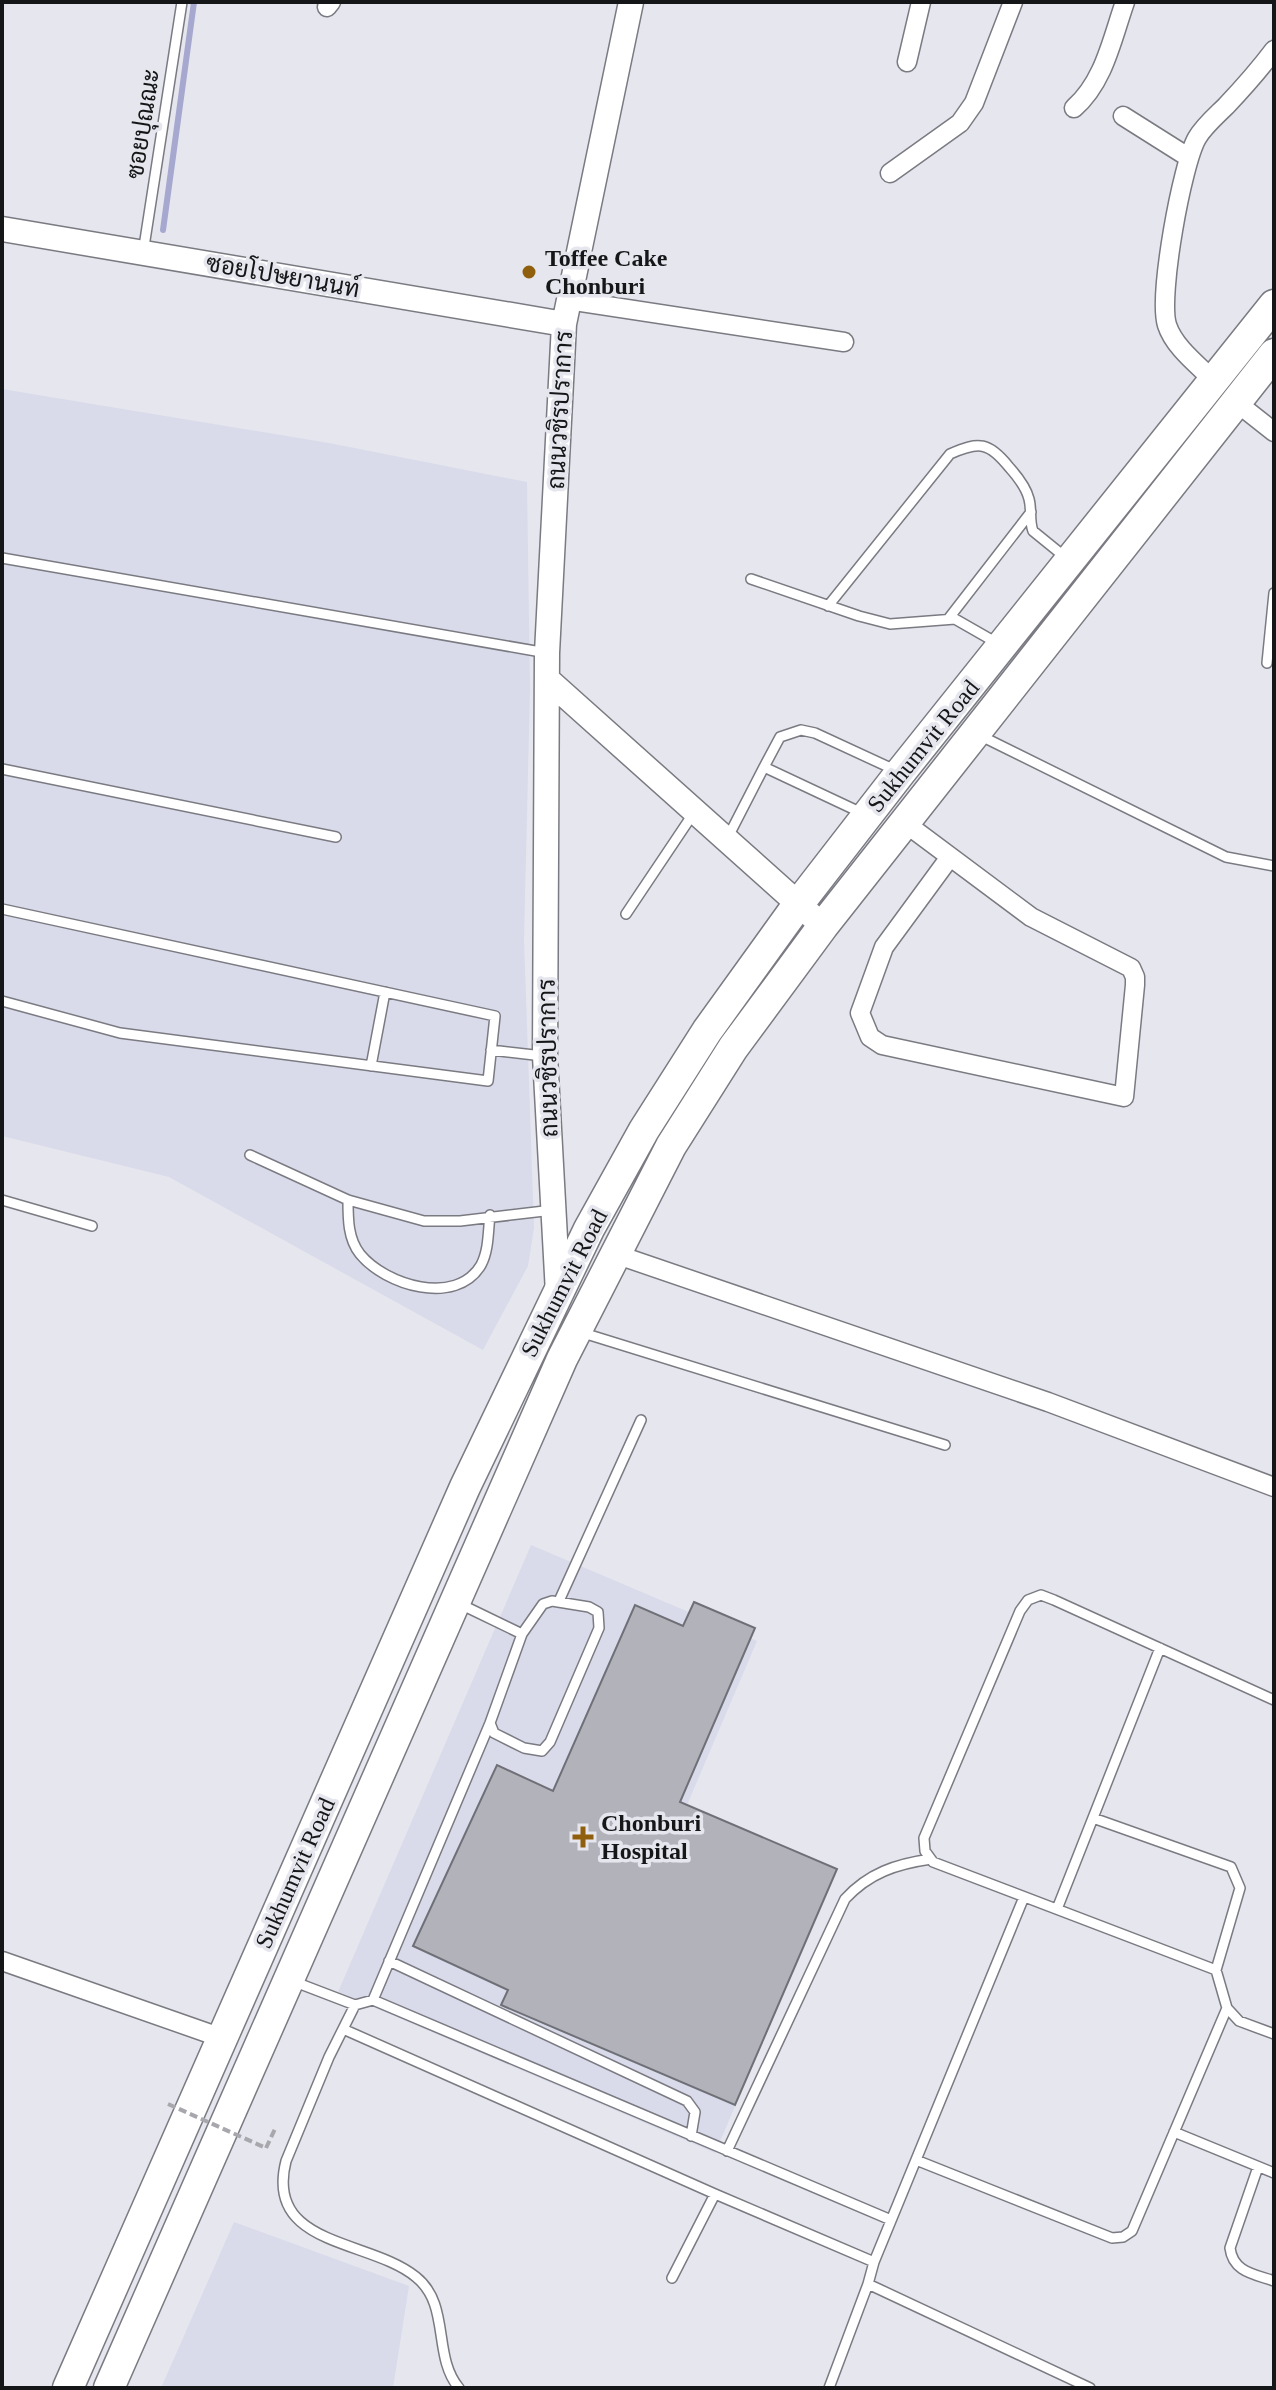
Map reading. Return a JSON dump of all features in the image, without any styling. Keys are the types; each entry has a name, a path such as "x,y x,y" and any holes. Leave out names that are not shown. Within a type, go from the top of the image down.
{"main road":[{"name":"Sukhumvit Road","path":"68,2388 465,1487 558,1293 644,1130 707,1031 797,906 1274,305"},
{"name":"Sukhumvit Road","path":"109,2388 576,1331 671,1146 733,1048 823,926 1274,354"}],"street":[{"name":"ถนนวชิรปราการ","path":"558,1293 545,1056 547,653 566,312 631,2"},
{"path":"907,62 921,2"},
{"path":"890,173 960,123 974,103 1013,2"},
{"path":"1074,108 1086,98 1098,79 1125,2"},
{"path":"1206,391 1167,324 1164,303 1188,157 1198,136 1274,50"},
{"path":"1123,116 1188,157"},
{"name":"ซอยโปษยานนท์","path":"2,229 143,253 566,312"},
{"path":"566,312 844,342"},
{"path":"1236,402 1274,433"},
{"path":"548,680 797,906 823,926"},
{"path":"905,823 1031,917 1131,968 1135,985 1124,1097 882,1045 870,1037 860,1013 884,947 950,857"},
{"path":"615,1254 1048,1402 1274,1487"},
{"path":"2,1961 222,2038"}],"lane":[{"name":"ซอยปุณณะ","path":"143,253 182,2"},
{"path":"828,606 950,454 967,447 984,445 995,450 1021,481 1030,501 1033,531 1070,562"},
{"path":"949,618 1031,512"},
{"path":"2,558 547,653"},
{"path":"751,579 890,624 955,619 1003,646"},
{"path":"1267,663 1274,593"},
{"path":"726,840 780,737 788,732 801,730 815,733 900,773"},
{"path":"976,734 1226,857 1274,866"},
{"path":"764,767 867,816"},
{"path":"2,769 336,837"},
{"path":"626,914 695,812"},
{"path":"2,909 495,1016 488,1081 120,1033 2,1001"},
{"path":"371,1066 385,992"},
{"path":"491,1050 545,1056"},
{"path":"250,1155 348,1200 424,1221 460,1221 490,1215 553,1210"},
{"path":"2,1200 92,1226"},
{"path":"348,1200 352,1240 361,1256 396,1279 416,1287 435,1289 470,1277 481,1265 487,1247 490,1215"},
{"path":"576,1331 945,1445"},
{"path":"559,1601 641,1420"},
{"path":"1216,1970 931,1859 925,1851 924,1838 1014,1625 1028,1600 1041,1595 1274,1700"},
{"path":"373,2000 490,1723 522,1634 543,1604 559,1601 598,1612 600,1621 550,1742 542,1751 524,1748 494,1733 490,1723"},
{"path":"455,1602 522,1634"},
{"path":"1057,1909 1160,1648"},
{"path":"1093,1818 1231,1867 1240,1888 1216,1970 1227,2008 1239,2021 1274,2034"},
{"path":"727,2151 845,1899 859,1884 880,1871 931,1859"},
{"path":"829,2388 874,2262 1024,1897"},
{"path":"389,1961 687,2101 695,2112 691,2136"},
{"path":"289,1979 355,2005 373,2000 891,2220"},
{"path":"355,2005 286,2161 282,2178 283,2194 288,2208 311,2231 403,2267 429,2289 436,2303 446,2366 459,2388"},
{"path":"916,2160 1112,2238 1123,2237 1132,2231 1227,2008"},
{"path":"343,2029 874,2262"},
{"path":"1174,2132 1274,2173"},
{"path":"1258,2167 1230,2248 1231,2258 1239,2268 1274,2281"},
{"path":"672,2278 715,2194"},
{"path":"868,2284 1090,2388"}],"path":[{"path":"168,2104 266,2148 275,2129"}],"shaded area":[{"path":"2,389 329,443 527,482 530,689 524,940 534,1228 528,1266 483,1350 169,1177 2,1136"},
{"name":"Chonburi Hospital","path":"531,1545 757,1641 687,1805 837,1869 715,2153 338,1992"},
{"path":"234,2222 409,2286 393,2388 161,2388"}],"building":[{"name":"Chonburi Hospital","path":"694,1602 755,1628 680,1802 837,1869 735,2105 501,2005 508,1990 413,1946 497,1765 553,1791 635,1605 683,1626"}],"waterway":[{"path":"163,230 194,2"}],"place":[{"name":"Toffee Cake Chonburi","path":"529,272"},
{"name":"Chonburi Hospital","path":"583,1837"}]}
